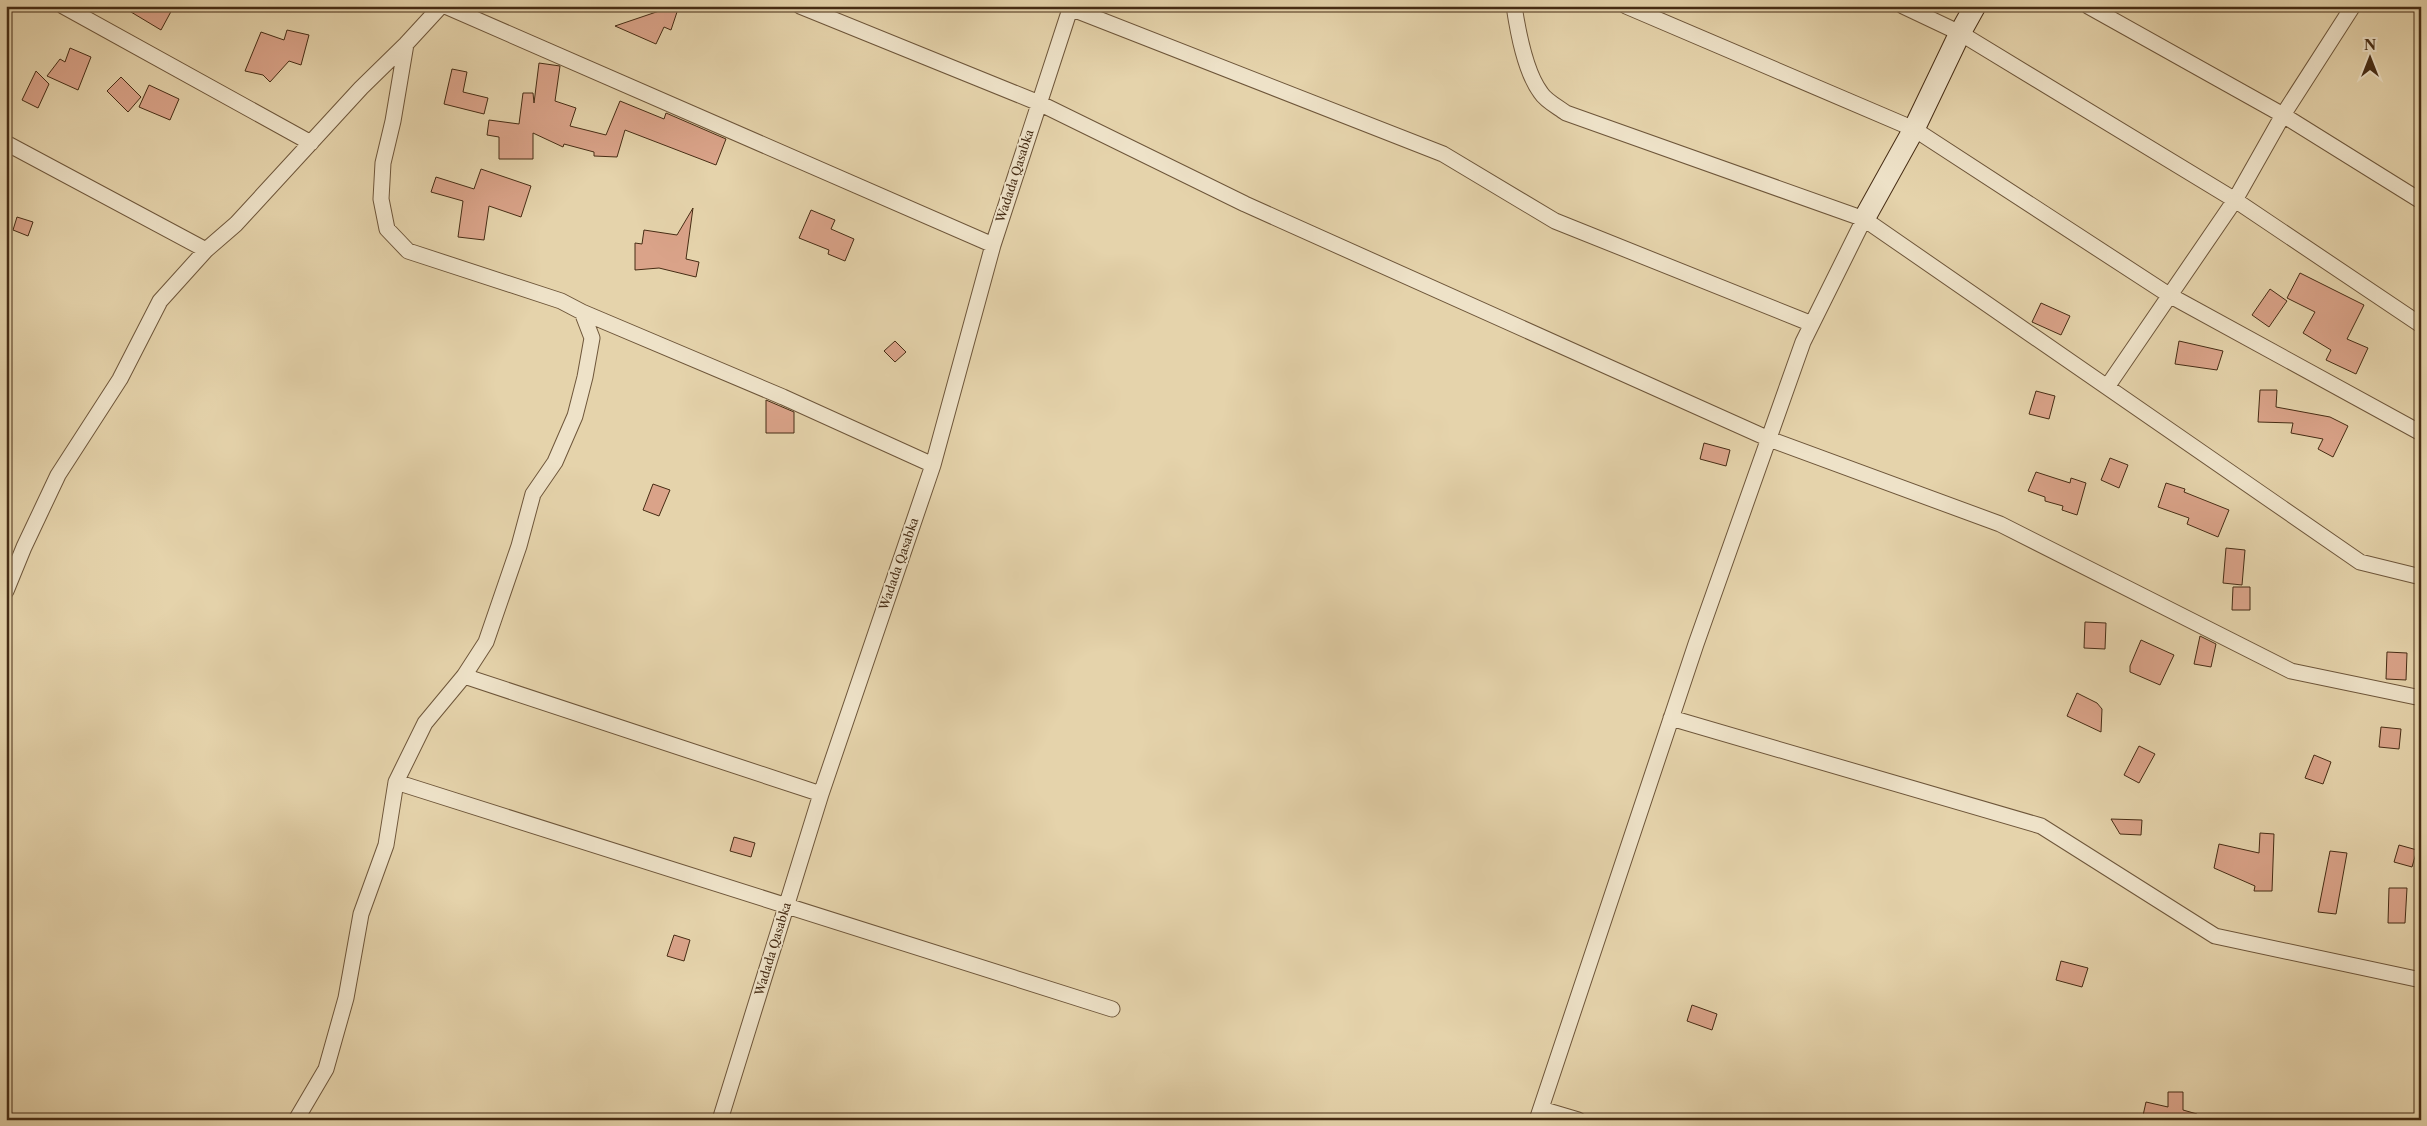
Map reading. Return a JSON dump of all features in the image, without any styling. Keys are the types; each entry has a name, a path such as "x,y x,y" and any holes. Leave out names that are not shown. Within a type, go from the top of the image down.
{"street":[{"path":"63,6 311,143"},
{"path":"6,591 24,547 58,475 120,379 160,301 206,250 236,224 361,88 441,6"},
{"path":"445,6 993,245"},
{"path":"800,6 1039,103 1245,204 1769,439 2000,524 2291,671 2421,698"},
{"path":"1514,6 1518,32 1530,70 1541,94 1566,113 1864,219 2360,562 2421,577"},
{"path":"1626,6 1914,129 2169,295 2421,433"},
{"path":"1903,6 1960,33 2235,200 2421,325"},
{"path":"1578,1120 1539,1115 1671,718 1803,342 1864,219 1914,129 1975,6"},
{"path":"2088,6 2283,115 2421,201"},
{"path":"2107,387 2235,200 2283,115 2353,6"},
{"path":"1070,7 1443,154 1555,221 1812,324"},
{"name":"Wadada Qasabka","path":"720,1120 821,794 934,465 993,245 1070,7"},
{"path":"406,44 393,121 383,163 381,199 387,230 408,251 561,301 582,312 783,397 934,465"},
{"path":"6,143 206,250"},
{"path":"296,1120 326,1069 346,998 361,914 386,845 396,782 425,723 464,676 486,642 519,546 533,494 555,462 575,416 592,338 582,312"},
{"path":"464,676 821,794"},
{"path":"1671,718 2041,826 2215,936 2421,980"},
{"path":"396,782 1112,1009"}],"building":[{"path":"121,6 174,6 161,30"},
{"path":"679,6 671,30 664,27 656,44 615,26"},
{"path":"287,30 309,35 301,65 289,61 270,82 263,75 245,71 261,32 284,40"},
{"path":"70,48 91,57 78,90 47,76 60,59 65,62"},
{"path":"539,63 560,66 555,101 576,108 570,126 606,135 620,101 664,119 666,113 726,139 716,165 625,130 617,157 594,156 594,152 564,144 563,147 533,133 533,159 499,159 499,137 487,135 489,120 519,124 523,93 533,93 534,103"},
{"path":"452,69 467,72 463,92 488,98 484,114 444,104"},
{"path":"36,71 49,84 38,108 22,100"},
{"path":"121,77 141,97 128,112 107,91"},
{"path":"149,85 179,99 170,120 139,107"},
{"path":"481,169 531,186 521,217 489,206 484,240 458,237 463,201 431,192 436,177 474,189"},
{"path":"693,208 686,259 699,262 696,277 659,268 635,270 635,243 642,244 644,230 677,235"},
{"path":"811,210 835,220 831,229 854,239 845,261 828,254 829,250 799,238"},
{"path":"17,217 33,222 28,236 13,230"},
{"path":"2300,273 2364,305 2347,339 2368,348 2356,374 2326,360 2331,350 2303,333 2315,312 2287,298"},
{"path":"2270,289 2287,301 2269,327 2252,315"},
{"path":"2041,303 2070,316 2061,335 2032,322"},
{"path":"895,341 906,352 895,362 884,351"},
{"path":"2179,341 2223,351 2217,370 2175,364"},
{"path":"2260,390 2277,390 2276,407 2330,417 2348,426 2333,457 2318,449 2323,439 2291,433 2293,423 2258,422"},
{"path":"2036,391 2055,396 2049,419 2029,414"},
{"path":"766,400 794,412 794,433 766,433"},
{"path":"1704,443 1730,450 1726,466 1700,459"},
{"path":"2110,458 2128,465 2119,488 2101,480"},
{"path":"2036,472 2070,483 2071,478 2086,483 2077,515 2062,510 2063,506 2045,501 2045,497 2028,491"},
{"path":"2166,483 2185,489 2184,492 2229,510 2218,537 2187,524 2189,518 2158,507"},
{"path":"653,484 670,490 659,516 643,510"},
{"path":"2226,548 2245,550 2242,585 2223,583"},
{"path":"2233,587 2250,587 2250,610 2232,610"},
{"path":"2085,622 2106,623 2105,649 2084,648"},
{"path":"2200,636 2216,644 2211,667 2194,664"},
{"path":"2141,640 2174,655 2160,685 2130,672 2130,666"},
{"path":"2387,652 2407,653 2406,680 2386,679"},
{"path":"2077,693 2097,703 2102,709 2101,732 2067,716"},
{"path":"2381,727 2401,729 2399,749 2379,747"},
{"path":"2139,746 2155,754 2139,783 2124,775"},
{"path":"2314,755 2331,762 2323,784 2305,778"},
{"path":"2111,819 2142,820 2141,835 2120,834"},
{"path":"2260,833 2274,834 2272,891 2254,891 2255,886 2214,868 2219,844 2259,853"},
{"path":"734,837 755,843 751,857 730,851"},
{"path":"2399,845 2417,850 2412,867 2394,862"},
{"path":"2330,851 2347,853 2336,914 2318,912"},
{"path":"2389,888 2407,888 2405,923 2388,923"},
{"path":"674,935 690,940 684,961 667,956"},
{"path":"2061,961 2088,968 2082,987 2056,980"},
{"path":"1692,1005 1717,1014 1712,1030 1687,1021"},
{"path":"2168,1092 2183,1092 2183,1110 2197,1114 2196,1120 2142,1120 2146,1102 2168,1107"}]}
